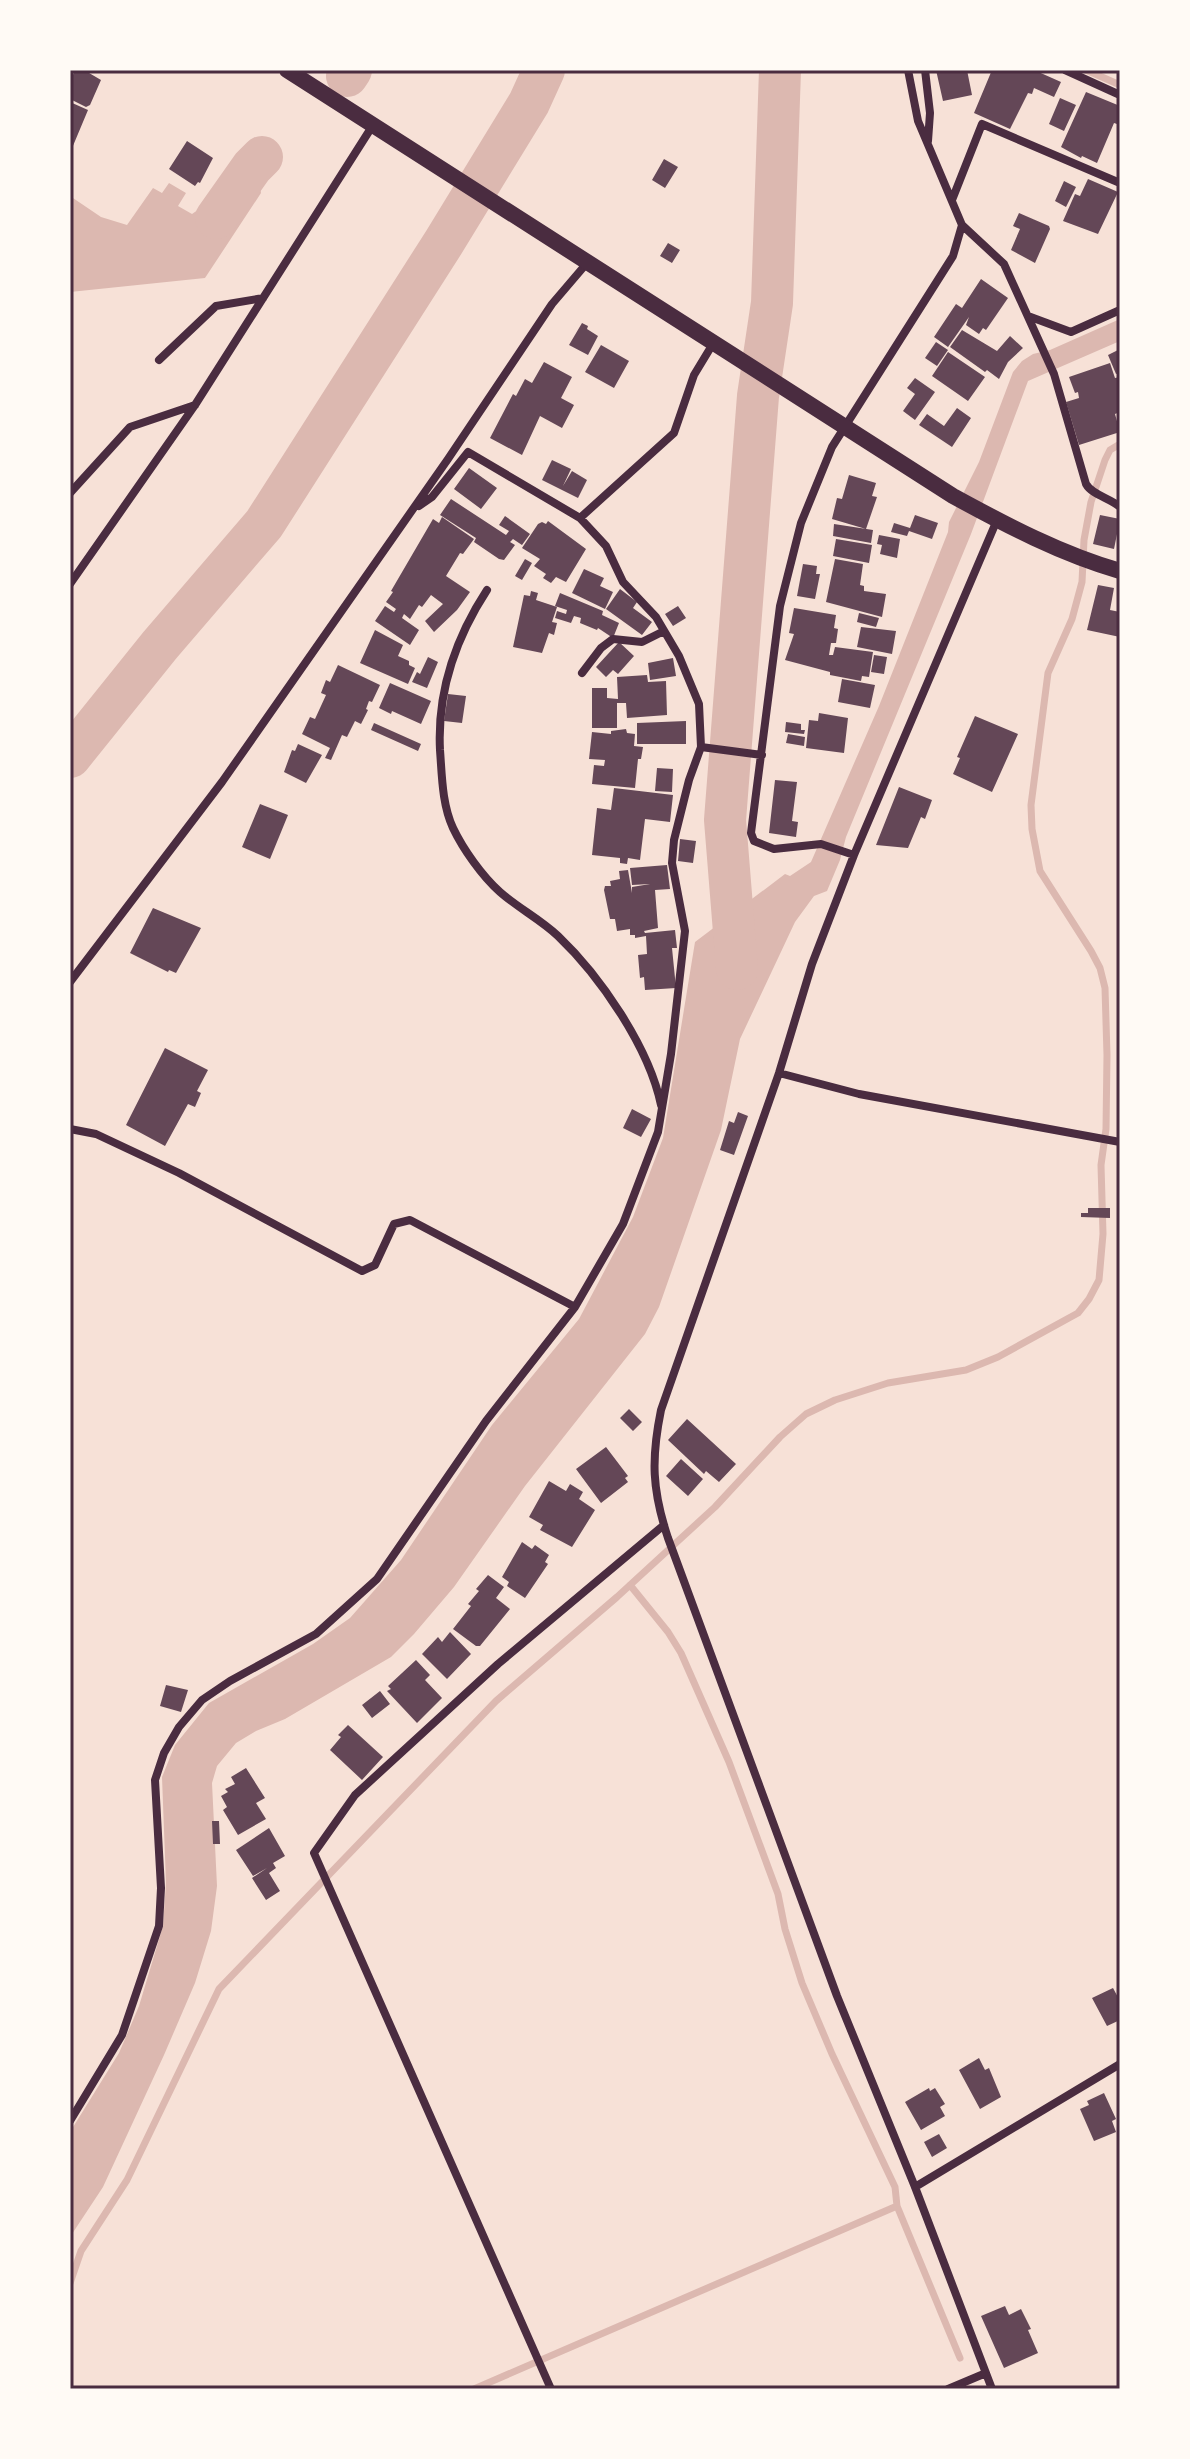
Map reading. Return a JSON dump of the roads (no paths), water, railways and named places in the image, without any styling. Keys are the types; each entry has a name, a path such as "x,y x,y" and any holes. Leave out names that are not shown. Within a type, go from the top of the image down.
{"main road":[{"path":"287,70 953,496 990,517 1073,555 1120,571"}],"street":[{"path":"908,70 918,121 962,225 1004,264 1054,374 1089,489 1120,507"},
{"path":"925,70 930,113 928,145"},
{"path":"1065,70 1120,95"},
{"path":"952,200 982,124 1120,183"},
{"path":"70,584 195,405 263,298 379,128"},
{"path":"854,855 821,844 774,849 754,841 751,833 757,755 780,606 797,537 832,447 953,256 962,225"},
{"path":"70,982 222,782 412,511 581,258"},
{"path":"159,360 216,306 263,298"},
{"path":"1028,316 1071,332 1120,310"},
{"path":"580,518 674,433 694,375 714,342"},
{"path":"70,493 130,427 195,405"},
{"path":"70,2121 122,2035 159,1926 161,1888 155,1780 164,1753 179,1727 202,1700 230,1681 316,1634 377,1579 486,1421 575,1307 623,1224 658,1132 683,967 685,931 672,863 674,840 689,780 705,748 699,704 679,656 656,617 623,582 601,539 580,518 468,452 432,497 412,511"},
{"path":"990,517 812,964 779,1073 661,1410 653,1450 654,1483 668,1538 837,1996 915,2187 992,2389"},
{"path":"487,590 468,619 454,649 444,689 439,729 443,793 453,828 499,891 559,937 600,981 656,1078 662,1109"},
{"path":"582,673 601,648 613,639 642,642 664,631"},
{"path":"705,748 757,755"},
{"path":"779,1073 859,1094 1118,1142"},
{"path":"70,1129 96,1134 179,1173 362,1271 375,1265 394,1224 410,1220 575,1307"},
{"path":"551,2389 314,1853 355,1795 498,1664 664,1525"},
{"path":"915,2187 1120,2064"},
{"path":"948,2389 986,2373"}],"waterway":[{"path":"347,76 351,70"},
{"path":"70,757 160,645 264,524 444,242 529,103 544,70"},
{"path":"737,969 725,820 758,396 772,303 780,70"},
{"path":"1086,70 1120,85"},
{"path":"216,218 262,157"},
{"path":"70,2283 81,2251 127,2180 219,1989 496,1701 715,1507 780,1437 806,1414 835,1400 888,1383 966,1370 998,1357 1078,1313 1089,1299 1099,1280 1103,1234 1101,1165 1106,1129 1105,988 1100,968 1091,951 1040,871 1031,805 1048,673 1072,619 1082,582 1084,540 1091,502 1105,460 1110,450 1120,444"},
{"path":"630,1585 681,1653 729,1762 778,1894 802,1983 895,2187 897,2206 960,2358"},
{"path":"474,2389 897,2206"}]}
